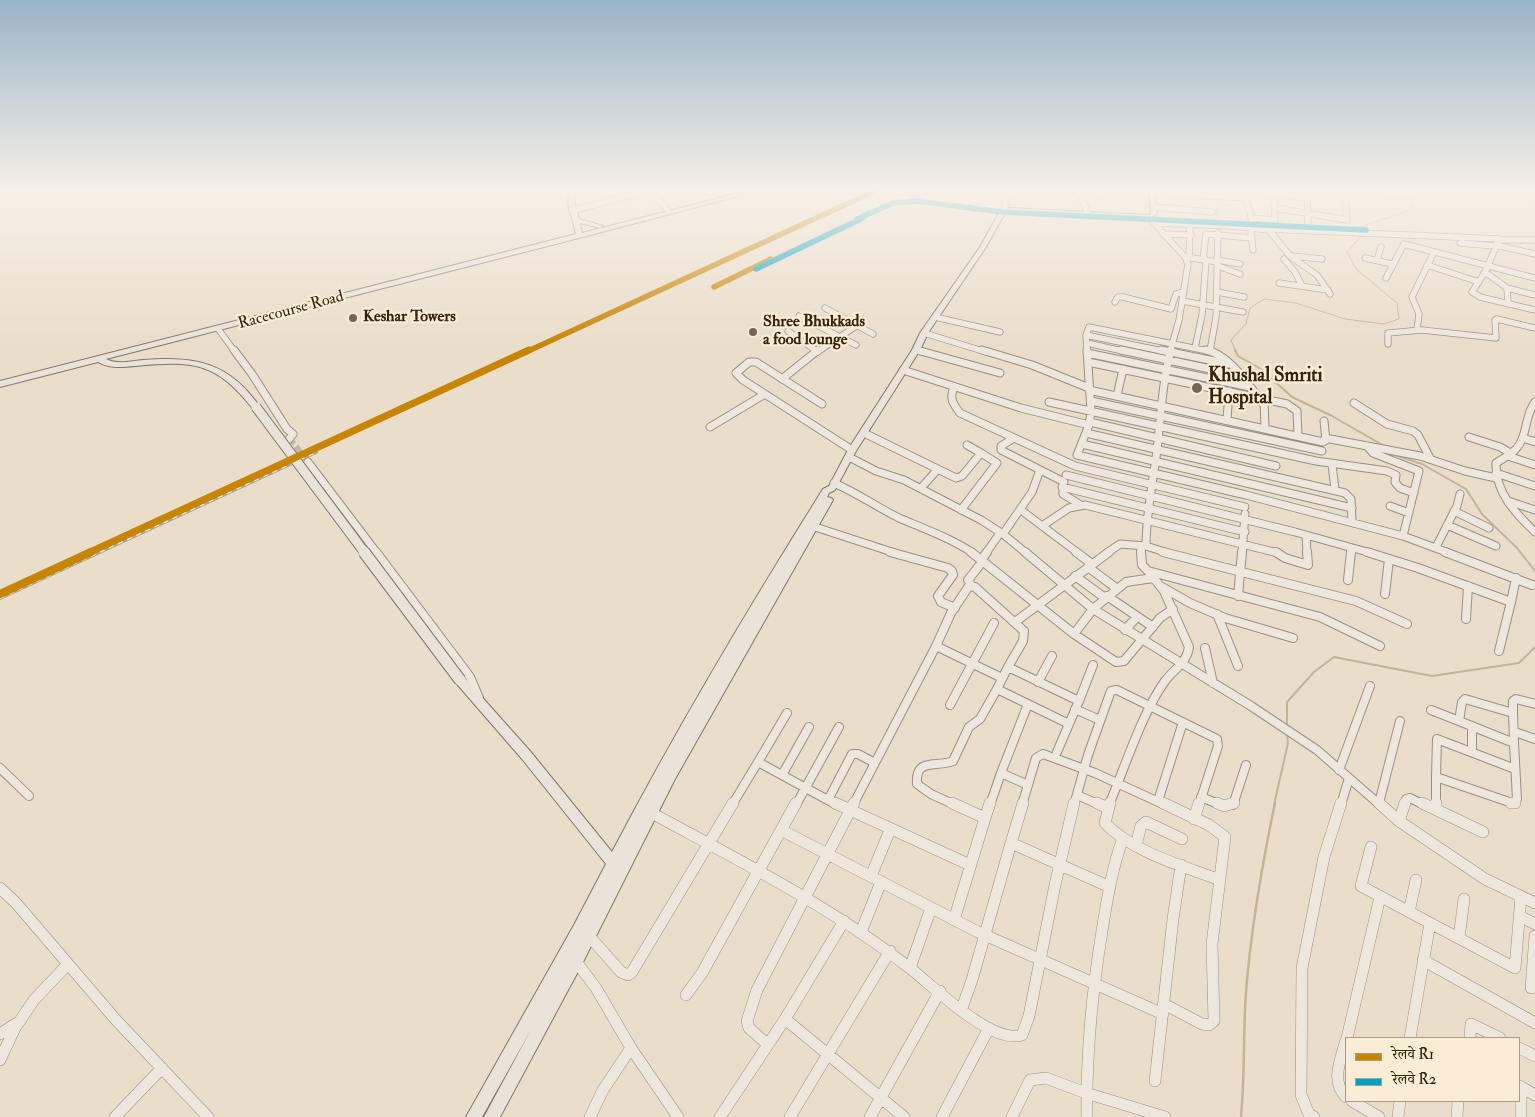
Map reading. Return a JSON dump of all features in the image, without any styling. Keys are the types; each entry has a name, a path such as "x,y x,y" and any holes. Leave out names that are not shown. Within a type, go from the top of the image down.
{"main road":[{"name":"Racecourse Road","path":"0,380 218,328 546,241"},
{"name":"Racecourse Road","path":"0,384 553,241"},
{"path":"492,1117 589,936 618,868 647,810 809,525 832,496 833,486 851,453 916,350 924,333 987,241"},
{"path":"98,359 108,366 168,360 209,366 220,370 232,379 256,408 460,680 618,868"},
{"path":"474,1117 567,951 618,868"}],"street":[{"path":"1194,348 1201,325 1205,241"},
{"path":"1210,351 1216,307 1218,241"},
{"path":"1253,241 1254,250"},
{"path":"1279,241 1290,256 1317,275 1329,292 1279,283"},
{"path":"1499,241 1472,292 1473,294 1535,310"},
{"path":"1170,242 1187,257 1218,263 1240,264"},
{"path":"1170,242 1190,242 1184,292 1166,369 1160,406 1156,462 1146,520 1142,565 1162,587 1190,603 1217,614 1293,638"},
{"path":"1386,278 1404,244 1486,269 1535,278"},
{"path":"1460,244 1496,245 1535,254"},
{"path":"1377,260 1381,247"},
{"path":"1417,330 1419,314 1412,300 1434,252"},
{"path":"1290,256 1322,259"},
{"path":"1365,258 1392,264"},
{"path":"1284,259 1292,267 1302,286"},
{"path":"1218,263 1240,274"},
{"path":"1428,265 1479,282"},
{"path":"1486,269 1507,288 1535,295"},
{"path":"1507,288 1508,304"},
{"path":"1116,302 1118,297 1123,296 1171,308 1176,294 1184,292"},
{"path":"1217,292 1244,297"},
{"path":"1182,301 1243,312"},
{"path":"825,308 873,334"},
{"path":"799,316 856,346"},
{"path":"935,317 1000,332"},
{"path":"1388,344 1388,333 1417,330 1496,338 1495,320 1499,319 1535,328"},
{"path":"782,379 856,326"},
{"path":"1265,429 1262,398 1221,355 1173,343 1092,327 1087,328 1091,411 1082,444 1064,481 1063,494 1079,504 1274,552 1285,558 1308,565 1306,535"},
{"path":"218,328 293,434 290,439"},
{"path":"788,331 819,351"},
{"path":"924,333 1032,365 1089,389 1323,442 1325,438 1324,421"},
{"path":"1086,335 1230,364"},
{"path":"1087,343 1238,374"},
{"path":"916,350 1000,373"},
{"path":"1088,353 1250,387"},
{"path":"822,404 753,361 737,370 737,376 876,471 921,488 1001,534 1093,609 1317,750 1399,822 1484,879 1535,903"},
{"path":"1088,362 1286,404 1296,409 1298,436"},
{"path":"1118,396 1123,369"},
{"path":"902,370 1021,408 1276,466"},
{"path":"954,387 951,397 960,413 1072,464 1245,507"},
{"path":"1227,420 1229,391"},
{"path":"710,427 765,394"},
{"path":"1091,400 1322,452"},
{"path":"1049,402 1247,447 1332,464 1392,472 1396,476 1395,482 1397,486 1414,493"},
{"path":"1535,402 1528,412 1520,445 1510,455 1496,463 1496,475 1508,502 1535,532"},
{"path":"1354,403 1387,424 1413,431 1418,436 1430,458"},
{"path":"1238,596 1239,572 1245,532 1247,425"},
{"path":"864,432 950,476 959,478 984,455 1000,448 1014,438"},
{"path":"1086,433 1335,490 1349,496 1351,499 1352,522"},
{"path":"1469,437 1500,447 1510,455 1535,465"},
{"path":"1325,438 1430,458 1455,468 1496,475 1535,486"},
{"path":"1523,438 1535,442"},
{"path":"1082,444 1352,508"},
{"path":"962,510 996,463 967,445"},
{"path":"1367,446 1373,454 1419,471 1403,536"},
{"path":"1000,448 1064,481 1148,508 1245,532"},
{"path":"1077,455 1154,472 1403,536 1532,585"},
{"path":"308,462 470,677 482,704"},
{"path":"1332,464 1335,490"},
{"path":"921,488 938,469"},
{"path":"985,818 931,794 917,784 916,780 922,767 928,763 946,765 953,762 969,727 980,719 1024,636 1024,632 1015,622 971,585 968,580 1021,510 1032,492 1040,470"},
{"path":"1064,481 1150,496 1306,535 1418,568 1511,602"},
{"path":"833,486 859,494 898,516 952,540 1074,634 1120,663 1165,614 1173,609"},
{"path":"1436,547 1454,511 1460,494"},
{"path":"1508,502 1535,510"},
{"path":"1042,526 1069,508 1079,504"},
{"path":"1390,506 1409,513"},
{"path":"1021,510 1116,588"},
{"path":"1454,511 1489,528"},
{"path":"809,525 879,549 948,568 952,571 953,576 938,596 941,602 955,608"},
{"path":"1447,526 1496,546"},
{"path":"1015,622 1090,565 1120,544 1126,543 1356,601 1407,624"},
{"path":"1348,580 1352,548"},
{"path":"1385,594 1389,559"},
{"path":"1074,634 1093,609 1116,588 1130,580 1150,575 1320,617 1380,646"},
{"path":"1075,576 1153,627"},
{"path":"1499,651 1516,578"},
{"path":"767,1044 749,1028 747,1021 757,990 806,899 955,608 971,585"},
{"path":"1466,619 1468,586"},
{"path":"1162,587 1189,647 1189,652 1165,681 1151,706 1108,808 1104,822 1107,827 1122,838 1181,865 1220,880"},
{"path":"1217,614 1238,666"},
{"path":"1125,630 1137,616"},
{"path":"950,705 994,623"},
{"path":"936,646 1002,678"},
{"path":"1205,648 1213,683"},
{"path":"1038,682 1052,656"},
{"path":"1199,675 1209,664"},
{"path":"1057,752 1093,665"},
{"path":"1008,667 1038,682 1100,720"},
{"path":"1336,768 1370,686"},
{"path":"997,689 1068,724"},
{"path":"647,810 758,870 844,921 890,952 989,1028 1006,1036 1014,1037 1022,1035 1029,1016 1060,864 1084,767 1111,691 1113,690 1151,706 1213,736 1218,742 1194,818"},
{"path":"1436,777 1515,804 1517,799 1513,701 1516,699 1535,704"},
{"path":"1458,721 1462,702 1465,700 1513,712"},
{"path":"954,920 985,818 1028,704"},
{"path":"1431,710 1515,743"},
{"path":"589,936 621,972 628,975 710,844 787,713"},
{"path":"1379,803 1400,721"},
{"path":"1158,801 1184,722"},
{"path":"1472,726 1472,752"},
{"path":"782,775 809,727"},
{"path":"686,996 702,973 839,727"},
{"path":"1515,732 1535,739"},
{"path":"1436,809 1437,739 1515,769"},
{"path":"828,800 852,754 858,754 875,763"},
{"path":"781,830 984,934 1093,982 1209,1025 1214,1021 1212,944 1225,837 1194,818 1084,767 1043,754 1036,758 984,934 972,980 962,1008"},
{"path":"758,762 851,812 970,864"},
{"path":"1201,797 1224,806 1233,805 1246,765"},
{"path":"0,768 28,796"},
{"path":"1001,773 1028,785"},
{"path":"1314,1117 1309,1114 1301,1096 1302,968 1324,857 1349,778"},
{"path":"1077,795 1108,808"},
{"path":"1399,822 1406,799 1416,800 1483,832"},
{"path":"1136,845 1141,826 1146,822 1182,840"},
{"path":"871,876 890,830"},
{"path":"1087,1117 1085,1068 1093,982 1110,887 1122,838"},
{"path":"1011,843 1110,887"},
{"path":"1371,847 1361,886 1515,968 1522,897"},
{"path":"1155,1081 1181,865"},
{"path":"1409,912 1416,880"},
{"path":"861,932 881,882"},
{"path":"0,888 16,903 116,1020 208,1117"},
{"path":"1346,1037 1380,896"},
{"path":"1458,938 1464,899"},
{"path":"910,968 931,908"},
{"path":"1520,916 1535,924"},
{"path":"720,1117 785,1019 844,921"},
{"path":"1410,1037 1430,924"},
{"path":"1531,988 1535,936"},
{"path":"567,951 596,988 632,1048 678,1117"},
{"path":"790,1117 890,952"},
{"path":"1423,960 1535,1023"},
{"path":"0,1060 20,1020 37,996 68,964"},
{"path":"870,1117 940,991"},
{"path":"785,1019 904,1117"},
{"path":"0,1034 20,1020"},
{"path":"1470,1037 1471,1024 1498,1037"},
{"path":"942,1117 989,1028"},
{"path":"1345,1043 1337,1076 1337,1084 1345,1096"},
{"path":"590,1117 603,1090 632,1048"},
{"path":"1520,1048 1535,1056"},
{"path":"115,1117 162,1068"},
{"path":"1012,1117 1030,1080 1046,1078 1086,1093 1164,1117"},
{"path":"1521,1117 1520,1087 1535,1094"},
{"path":"1354,1102 1379,1117"},
{"path":"1398,1117 1400,1102"},
{"path":"1457,1117 1458,1102"}],"waterway":[{"path":"1236,352 1231,340 1246,324 1250,308 1264,299 1296,303 1345,319 1384,324 1399,319 1397,303 1357,270 1347,252 1357,241"},
{"path":"1236,352 1238,356 1261,369 1292,397 1332,416 1386,447"},
{"path":"1392,454 1422,464 1466,489 1482,514 1517,548 1535,571"},
{"path":"1287,726 1287,702 1314,672 1334,657 1432,676 1519,663 1535,647"},
{"path":"1274,805 1288,743 1287,733"},
{"path":"1241,1117 1248,968 1258,897 1275,803"}],"tunnel":[{"path":"289,439 308,462"}],"railway":[{"path":"714,287 810,241"},
{"path":"0,598 316,452"}],"rail line":[{"name":"R1","path":"0,594 766,241"},
{"name":"R2","path":"756,269 815,241"},
{"name":"R1","path":"714,287 771,259"}],"place":[{"name":"Keshar Towers","path":"353,318"},
{"name":"Shree Bhukkads a food lounge","path":"753,332"},
{"name":"Khushal Smriti Hospital","path":"1197,388"}]}
